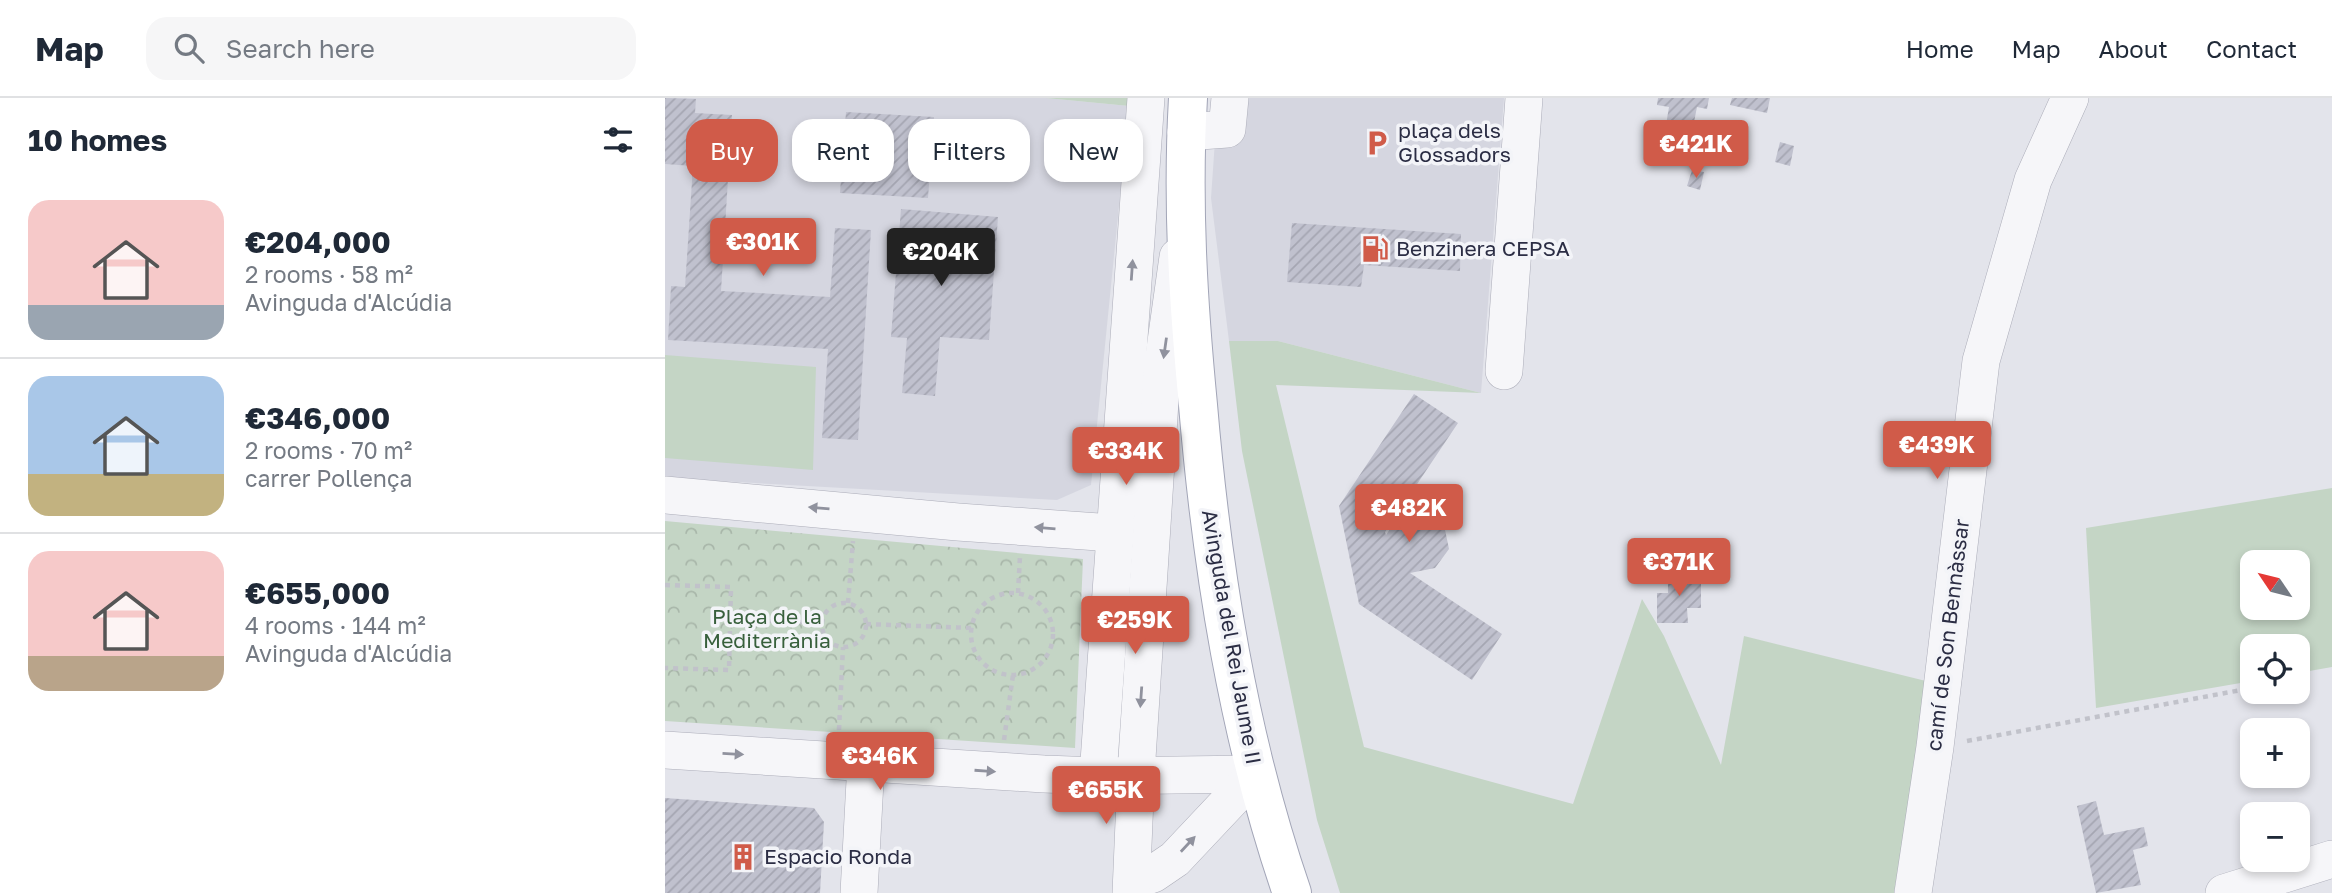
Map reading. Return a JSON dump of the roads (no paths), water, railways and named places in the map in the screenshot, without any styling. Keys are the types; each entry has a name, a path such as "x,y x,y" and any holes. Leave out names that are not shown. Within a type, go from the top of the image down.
{"main road":[{"name":"Avinguda del Rei Jaume II","path":"1187,115 1184,208 1192,345 1213,544 1255,774 1292,893"}],"street":[{"path":"1098,776 1113,533 1146,98"},
{"path":"1187,115 1227,129 1230,98"},
{"path":"1504,371 1524,98"},
{"name":"camí de Son Bennàssar","path":"1913,893 1935,747 1981,361 2033,180 2070,98"},
{"path":"1132,887 1136,774 1162,370 1184,208"},
{"path":"665,495 958,522 1113,533"},
{"path":"665,750 1098,776 1255,774"},
{"path":"851,761 859,893"},
{"path":"1132,887 1175,859 1255,774"},
{"path":"2224,893 2332,859"}],"place":[{"name":"plaça dels Glossadors","path":"1377,143"},
{"name":"Benzinera CEPSA","path":"1375,249"},
{"name":"Espacio Ronda","path":"743,857"}],"park label":[{"name":"Plaça de la Mediterrània","path":"767,629"}]}
